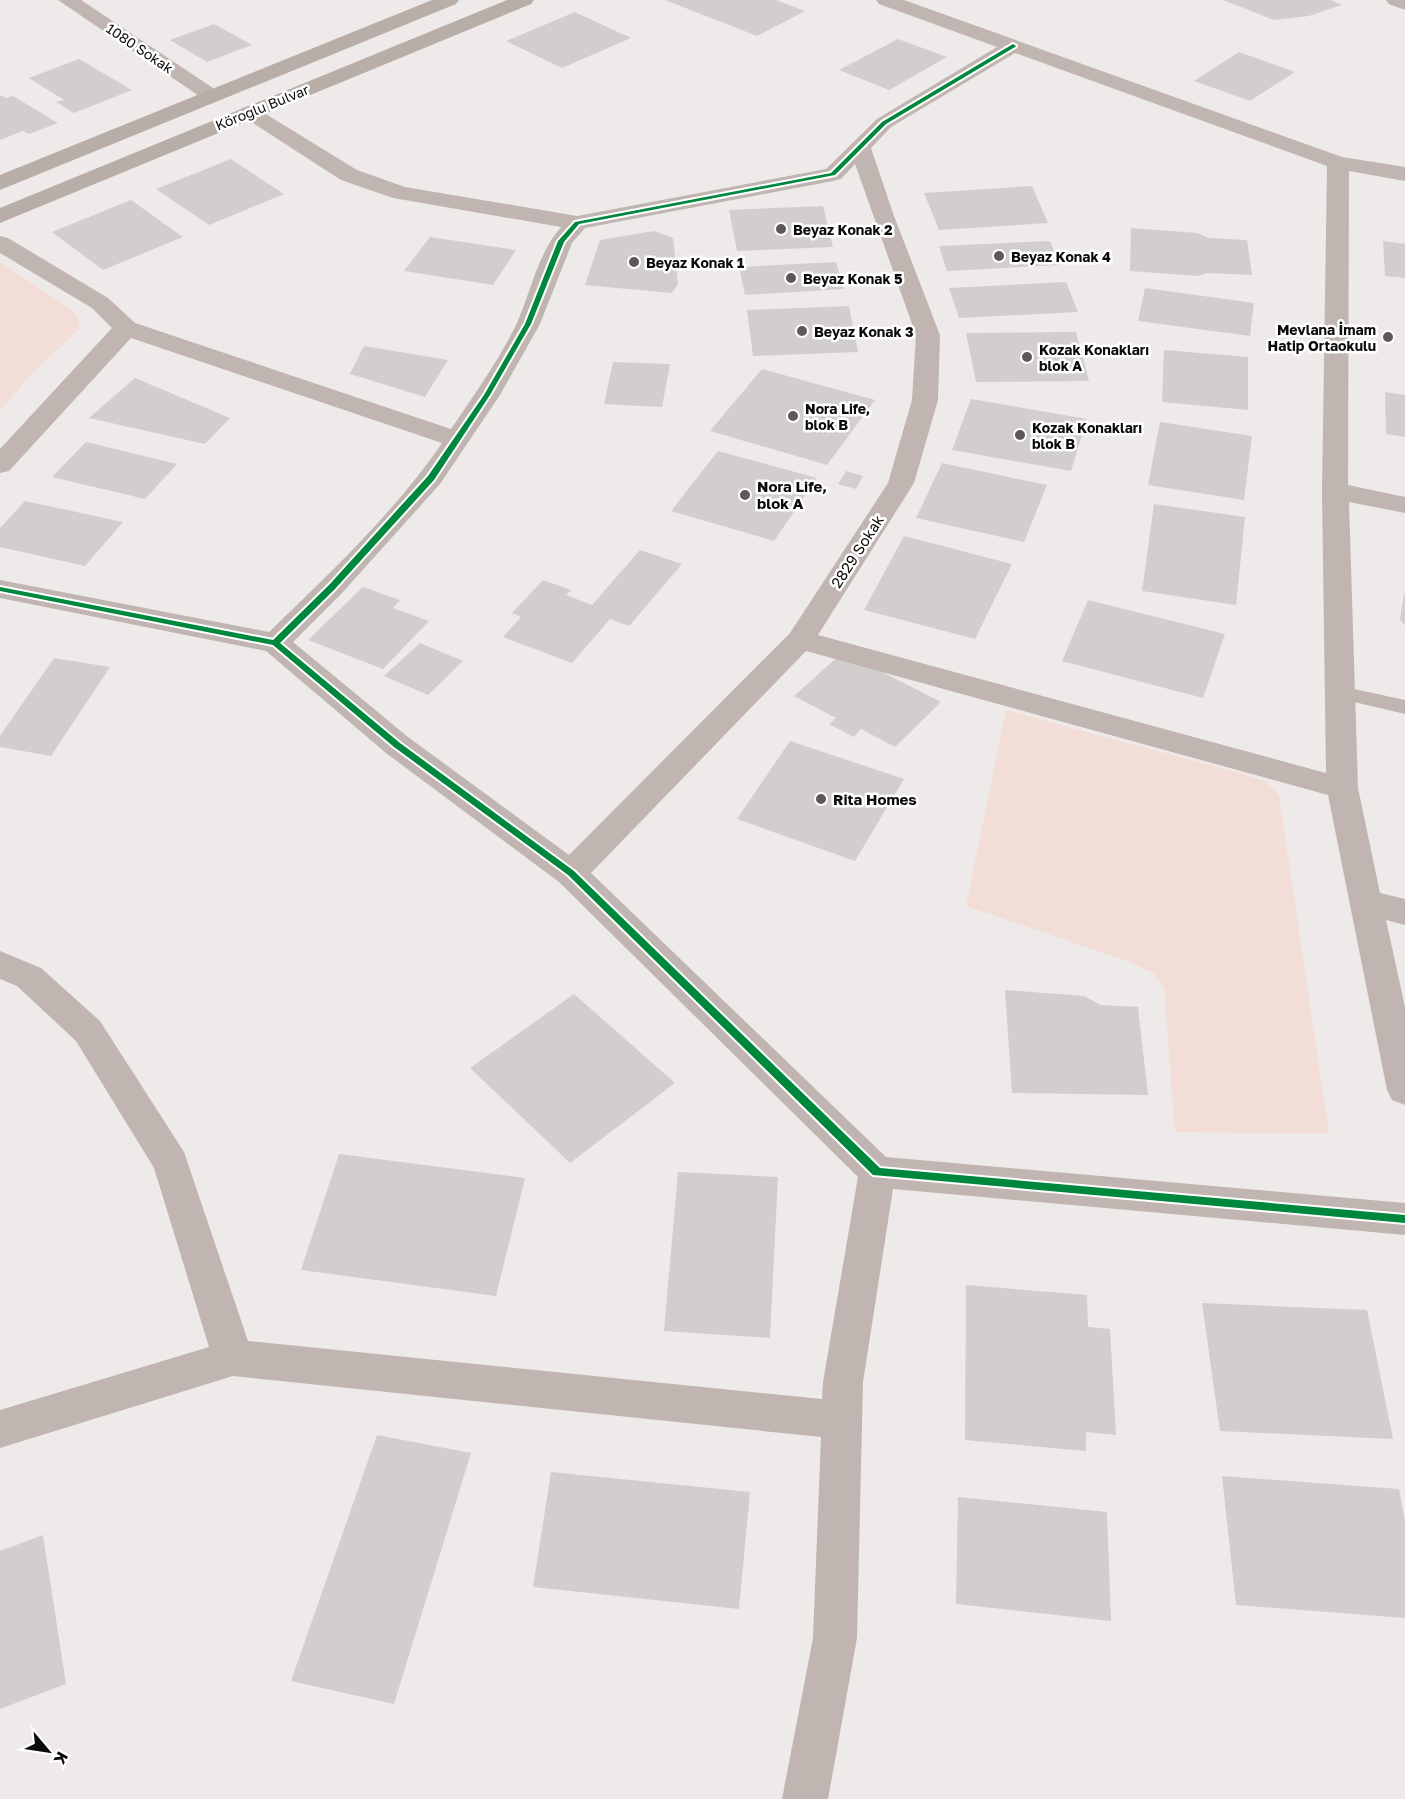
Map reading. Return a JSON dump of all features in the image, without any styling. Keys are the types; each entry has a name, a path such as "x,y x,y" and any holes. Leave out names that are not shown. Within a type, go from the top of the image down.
{"main road":[{"name":"Köroğlu Bulvar","path":"4,179 448,0"},
{"name":"Köroğlu Bulvar","path":"0,216 524,0"}],"street":[{"name":"1080 Sokak","path":"68,0 212,96"},
{"path":"886,0 915,4 1013,46 1338,163 1405,174"},
{"path":"1396,0 1405,4"},
{"path":"249,112 349,175 401,193 577,223 833,174 884,123 1013,46"},
{"name":"2829 Sokak","path":"571,873 800,640 902,483 925,400 928,335 883,216 860,146"},
{"path":"1338,163 1335,490 1342,788 1405,1090"},
{"path":"275,643 332,588 431,478 487,395 528,324 561,241 577,223"},
{"path":"0,243 100,303 126,328 458,439"},
{"path":"0,465 126,328"},
{"path":"1335,490 1405,505"},
{"path":"0,589 275,643 398,745 571,873 877,1172 1405,1219"},
{"path":"800,640 1342,788"},
{"path":"1366,902 1405,912"},
{"path":"0,964 29,977 88,1031 171,1163 233,1358"},
{"path":"805,1799 835,1638 843,1382 877,1172"},
{"path":"0,1430 233,1358 843,1420"}],"lane":[{"path":"1340,692 1405,707"}],"shaded area":[{"path":"0,262 68,307 78,316 80,328 30,376 0,411"},
{"path":"1006,710 1246,775 1266,782 1279,795 1329,1134 1175,1132 1164,988 1153,973 1130,962 966,906"}],"building":[{"path":"665,0 776,0 805,11 757,36"},
{"path":"1223,0 1331,0 1342,5 1309,16 1274,20"},
{"path":"575,12 631,38 562,68 506,41"},
{"path":"214,24 252,45 207,62 170,40"},
{"path":"898,39 947,57 889,90 839,70"},
{"path":"1239,52 1295,72 1250,101 1194,81"},
{"path":"79,59 132,90 74,113 56,102 64,100 29,78"},
{"path":"0,95 6,98 13,96 58,123 29,134 23,131 0,140"},
{"path":"231,159 284,194 209,225 156,189"},
{"path":"1032,186 1048,223 939,230 924,193"},
{"path":"131,200 183,237 103,270 52,232"},
{"name":"Beyaz Konak 2","path":"823,206 833,247 737,251 729,210"},
{"path":"1131,228 1198,233 1208,238 1247,240 1252,275 1206,273 1198,276 1130,271"},
{"name":"Beyaz Konak 1","path":"654,231 673,238 678,284 672,293 585,285 600,240"},
{"path":"430,237 516,250 493,285 404,271"},
{"name":"Beyaz Konak 4","path":"1050,241 1060,265 947,271 939,246"},
{"path":"1383,241 1405,244 1405,278 1385,276"},
{"name":"Beyaz Konak 5","path":"836,262 844,289 745,295 739,267"},
{"path":"1066,282 1078,312 959,318 949,288"},
{"path":"1145,288 1254,303 1250,336 1138,321"},
{"name":"Beyaz Konak 3","path":"849,306 858,352 753,356 747,310"},
{"name":"Kozak Konakları blok A","path":"1076,332 1089,381 976,382 966,333"},
{"path":"364,346 448,360 425,397 350,374"},
{"path":"1164,350 1248,357 1248,410 1162,402"},
{"path":"613,362 670,364 662,407 604,404"},
{"name":"Nora Life, blok B","path":"762,369 875,400 827,465 710,431"},
{"path":"135,378 230,418 205,444 89,418"},
{"path":"1385,392 1405,395 1405,437 1386,434"},
{"name":"Kozak Konakları blok B","path":"971,399 1087,419 1071,471 952,450"},
{"path":"1160,422 1252,436 1244,500 1148,485"},
{"path":"86,442 177,464 145,499 52,477"},
{"name":"Nora Life, blok A","path":"718,451 817,478 774,541 671,511"},
{"path":"942,463 1047,485 1024,542 916,518"},
{"path":"846,471 863,476 856,489 838,484"},
{"path":"25,501 123,522 85,566 0,547 0,528"},
{"path":"1154,504 1245,517 1236,605 1142,591"},
{"path":"904,536 1012,564 975,639 864,610"},
{"path":"640,550 682,564 629,626 610,619 572,663 503,637 521,617 512,613 543,580 571,590 566,595 592,605"},
{"path":"363,587 400,600 393,608 429,621 383,669 308,640"},
{"path":"1405,594 1405,625 1400,620"},
{"path":"1088,600 1225,634 1203,698 1062,661"},
{"path":"420,643 463,661 428,695 384,676"},
{"path":"843,652 941,702 895,747 861,729 854,737 829,724 836,718 794,696"},
{"path":"54,658 110,667 51,756 0,747 0,736"},
{"name":"Rita Homes","path":"790,741 904,779 855,861 737,819"},
{"path":"1005,990 1084,996 1101,1005 1138,1007 1148,1095 1012,1093"},
{"path":"574,994 675,1083 570,1163 470,1068"},
{"path":"339,1154 525,1178 496,1296 301,1270"},
{"path":"678,1172 778,1177 770,1338 664,1331"},
{"path":"966,1285 1087,1295 1088,1327 1110,1329 1116,1435 1086,1432 1086,1451 965,1440"},
{"path":"1202,1303 1367,1310 1393,1439 1220,1431"},
{"path":"377,1435 471,1453 394,1704 291,1681"},
{"path":"551,1472 750,1492 739,1609 533,1587"},
{"path":"1222,1476 1399,1489 1405,1521 1405,1618 1236,1605"},
{"path":"958,1497 1107,1512 1111,1621 956,1604"},
{"path":"43,1535 66,1684 0,1709 0,1551"}],"cycle path":[{"path":"275,643 332,587 431,478 487,395 528,324 561,241 577,223 833,174 884,123 1013,46"},
{"path":"0,589 275,643 397,745 571,873 877,1172 1405,1219"}],"place":[{"name":"Beyaz Konak 2","path":"781,229"},
{"name":"Beyaz Konak 4","path":"999,256"},
{"name":"Beyaz Konak 1","path":"634,262"},
{"name":"Beyaz Konak 5","path":"791,278"},
{"name":"Beyaz Konak 3","path":"802,331"},
{"name":"Mevlana İmam Hatip Ortaokulu","path":"1388,337"},
{"name":"Kozak Konakları blok A","path":"1027,357"},
{"name":"Nora Life, blok B","path":"793,416"},
{"name":"Kozak Konakları blok B","path":"1020,435"},
{"name":"Nora Life, blok A","path":"745,495"},
{"name":"Rita Homes","path":"821,799"}]}
